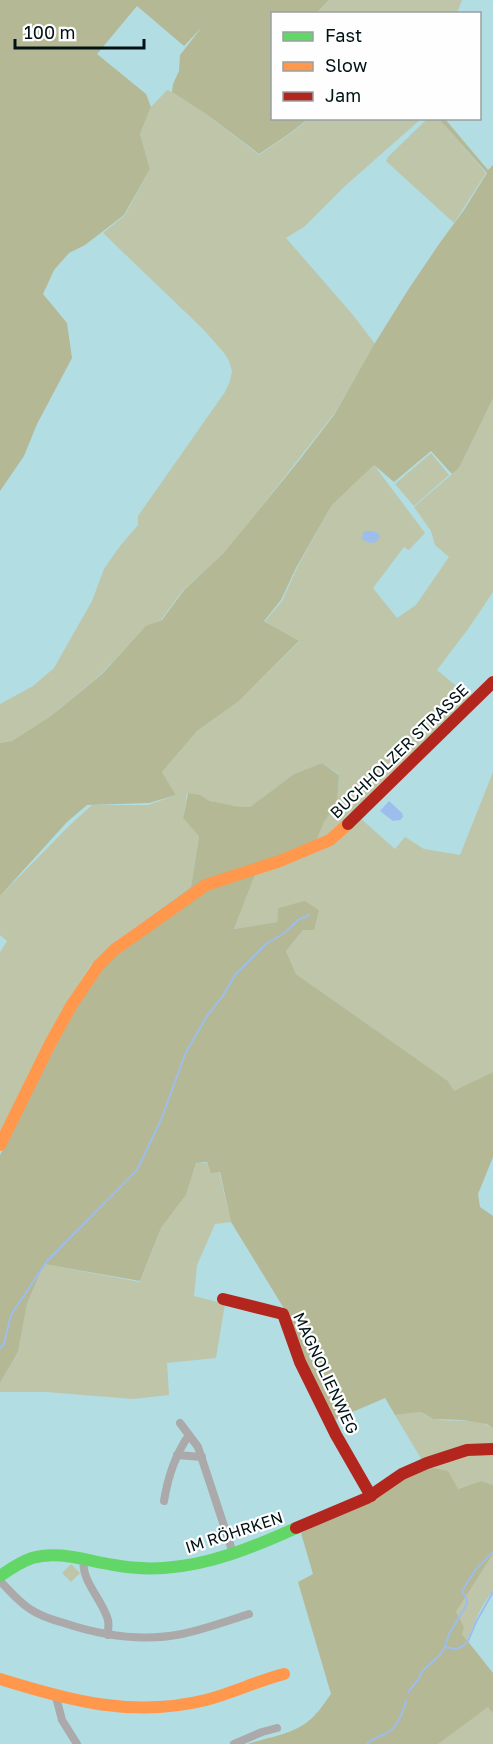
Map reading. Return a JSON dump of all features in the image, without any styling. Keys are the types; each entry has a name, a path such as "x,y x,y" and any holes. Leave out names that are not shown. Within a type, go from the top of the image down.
{"street":[{"name":"BUCHHOLZER STRASSE","path":"0,1145 71,1006 98,966 114,950 206,885 280,861 330,840 493,682"},
{"name":"MAGNOLIENWEG","path":"223,1299 283,1314 303,1369 336,1435 371,1496"},
{"path":"180,1423 198,1447 233,1553"},
{"path":"164,1501 168,1480 177,1455 189,1435"},
{"name":"IM RÖHRKEN","path":"0,1576 23,1561 46,1555 66,1554 133,1568 166,1569 199,1563 285,1533 371,1496 402,1474 440,1459 473,1449 493,1449"},
{"path":"177,1455 202,1457"},
{"path":"84,1558 82,1566 109,1622 108,1635"},
{"path":"0,1581 31,1610 86,1630 122,1637 145,1638 181,1634 249,1614"},
{"path":"0,1678 56,1696 102,1706 142,1707 205,1701 284,1674"},
{"path":"56,1696 62,1720 77,1744"},
{"path":"234,1744 277,1728"}],"green space":[{"path":"0,0 329,0 318,12 271,12 271,120 307,120 259,154 209,116 172,92 179,71 180,55 202,27 184,46 137,6 97,54 146,94 151,107 140,134 150,169 124,215 85,245 69,253 54,270 43,294 67,323 72,358 37,424 24,456 0,491"},
{"path":"329,0 462,0 457,12 319,12"},
{"path":"167,90 172,92 209,116 259,155 308,120 420,120 345,186 304,227 286,238 375,344 334,414 224,554 183,590 161,620 146,627 100,675 51,716 12,741 0,743 0,704 33,686 54,668 92,601 104,569 138,525 138,516 225,392 230,381 232,371 224,353 204,330 103,233 125,215 150,169 140,134 151,107"},
{"path":"426,120 440,120 486,173 454,223 386,161"},
{"path":"440,120 446,120 488,170 493,165 493,398 459,468 452,474 431,451 394,482 374,465 332,505 296,568 281,600 264,621 299,641 239,701 197,731 162,772 176,795 149,803 87,805 67,822 0,896 0,743 12,741 51,716 102,674 146,626 162,620 184,590 223,554 334,415 408,290 487,173"},
{"path":"493,397 493,592 437,670 472,699 335,831 316,842 324,822 337,804 339,774 322,763 294,774 250,807 211,801 187,793 183,818 199,835 191,887 130,931 90,966 65,1005 0,1134 0,952 7,941 0,935 0,896 92,805 148,805 176,795 162,772 197,731 239,701 299,642 265,621 282,601 297,568 332,505 374,465 425,533 409,550 404,547 373,588 397,618 416,605 449,557 435,545 431,531 414,507 459,468"},
{"path":"431,453 449,475 414,506 395,484"},
{"path":"322,763 339,775 337,804 324,822 316,842 256,872 234,929 277,922 278,908 305,901 319,910 314,930 303,930 286,951 296,974 448,1081 454,1091 493,1072 493,1157 478,1194 480,1207 493,1216 493,1428 487,1424 463,1420 433,1419 421,1412 395,1415 385,1398 334,1420 309,1371 288,1315 231,1222 220,1172 211,1173 207,1162 196,1163 186,1195 161,1228 140,1281 44,1264 27,1304 18,1352 0,1383 0,1155 87,985 132,930 191,887 199,836 183,818 188,793 200,795 210,801 250,807 294,774"},
{"path":"493,772 493,1072 454,1092 448,1081 296,974 286,951 319,910 305,902 278,908 277,922 234,929 256,872 360,818 395,849 405,837 424,849 460,855"},
{"path":"196,1163 207,1163 211,1172 219,1171 231,1222 215,1224 197,1265 194,1296 225,1304 216,1358 167,1363 169,1395 133,1399 47,1392 0,1392 0,1383 18,1352 27,1304 44,1264 140,1282 161,1228 186,1195"},
{"path":"421,1412 434,1419 479,1422 493,1428 493,1485 481,1481 458,1489 423,1462 395,1415"},
{"path":"428,1467 448,1471 458,1489 481,1481 493,1485 493,1554 456,1612 464,1627 462,1634 493,1673 493,1714 488,1707 438,1744 247,1744 282,1734 306,1723 331,1694 298,1582 313,1574 301,1533"},
{"path":"493,1554 493,1591 481,1609 467,1641 462,1634 456,1612"},
{"path":"71,1564 80,1573 71,1582 62,1573"},
{"path":"488,1707 493,1714 493,1744 429,1744"}],"water":[{"path":"365,531 376,532 380,537 376,542 370,543 362,539"},
{"path":"389,801 402,813 403,817 400,820 393,821 380,811"}],"waterway":[{"path":"0,1348 4,1344 11,1315 47,1261 137,1170 161,1120 186,1052 235,975 266,944 283,934 298,920 309,915"},
{"path":"408,1692 422,1671 440,1655 445,1647 449,1634 467,1604 462,1591 476,1569 493,1552"},
{"path":"445,1647 456,1649 468,1641 493,1592"},
{"path":"367,1744 393,1728 401,1716 406,1701"}],"traffic: fast":[{"path":"0,1576 28,1560 52,1555 132,1568 181,1566 232,1554 296,1528"}],"traffic: slow":[{"path":"0,1145 71,1006 98,966 114,950 206,885 280,861 330,840 348,824"},
{"path":"0,1679 77,1700 127,1707 153,1707 206,1700 284,1674"}],"traffic: jam":[{"path":"348,824 493,682"},
{"path":"223,1299 283,1314 300,1362 336,1435 371,1496"},
{"path":"296,1528 367,1498 402,1474 427,1463 467,1450 493,1449"}]}
